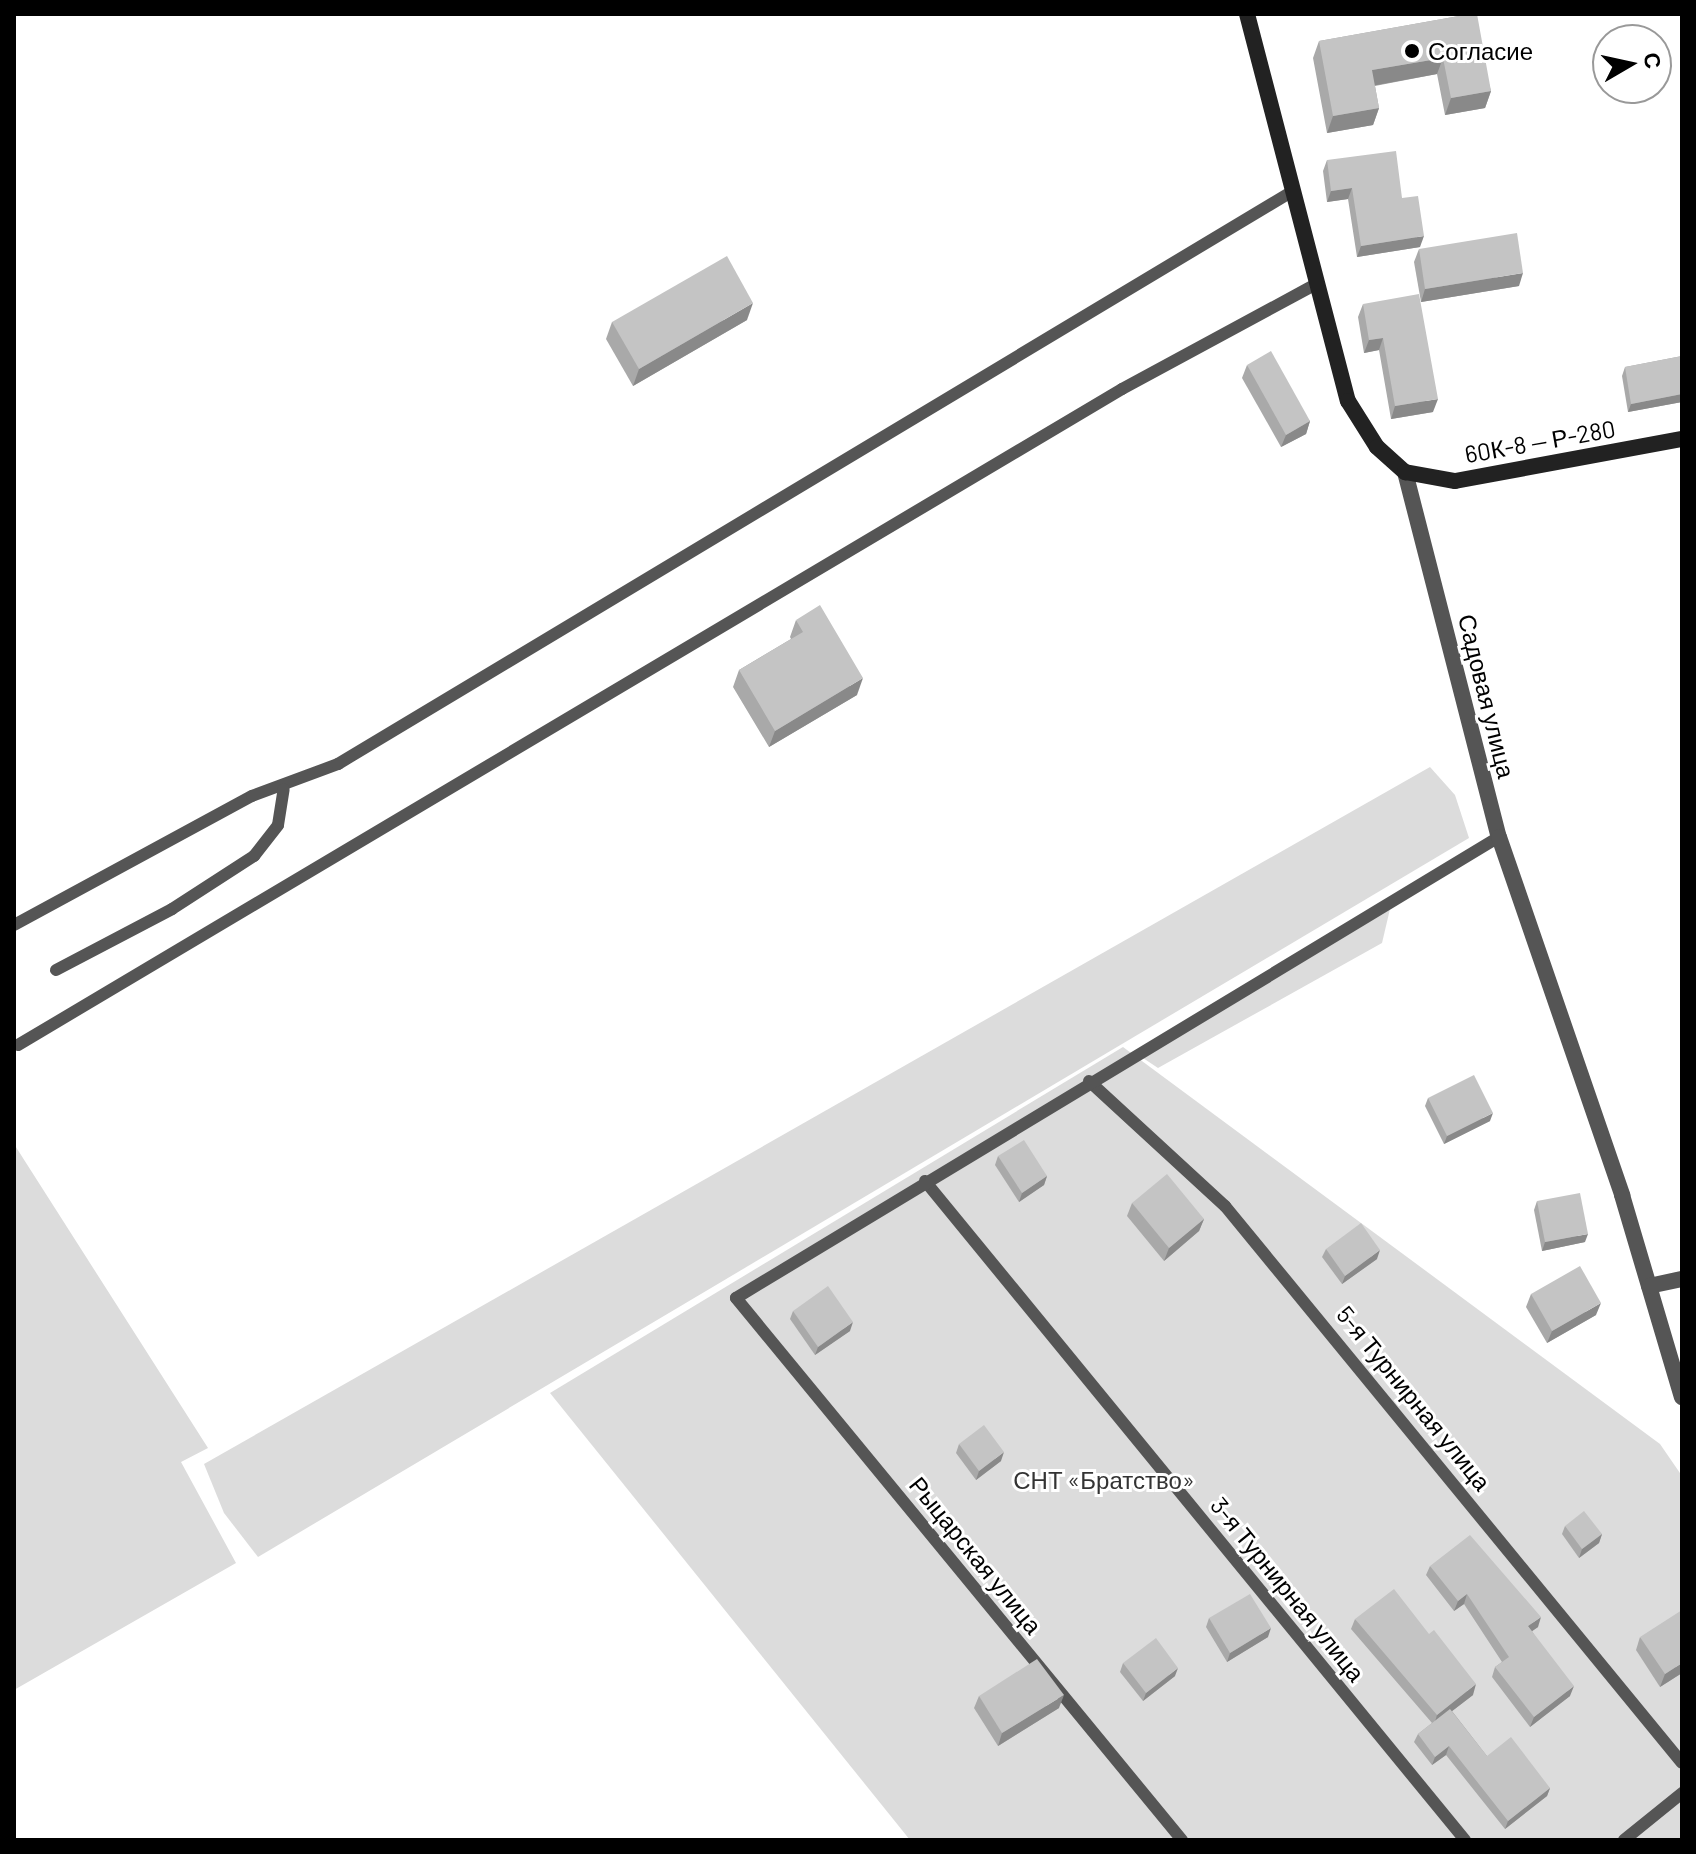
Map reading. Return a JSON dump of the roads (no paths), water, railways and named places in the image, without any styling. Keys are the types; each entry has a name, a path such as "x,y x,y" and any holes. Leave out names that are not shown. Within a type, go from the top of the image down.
{"street":[{"path":"1247,14 1348,401 1377,447 1405,472"},
{"name":"60К-8 — Р-280","path":"1405,472 1455,481 1682,439"},
{"name":"Садовая улица","path":"1405,472 1499,837 1649,1286 1682,1397"},
{"path":"1649,1286 1682,1279"}],"lane":[{"path":"14,925 252,796 284,789 641,587 909,415 1291,192"},
{"path":"18,1045 1122,389 1316,284"},
{"path":"56,970 172,909 254,856 278,825 284,789"},
{"path":"925,1181 1499,837"},
{"name":"5-я Турнирная улица","path":"1089,1081 1225,1206 1682,1763"},
{"name":"Рыцарская улица","path":"925,1181 736,1298 1182,1840"},
{"name":"3-я Турнирная улица","path":"925,1181 1465,1840"},
{"path":"1624,1840 1682,1793"}],"place":[{"name":"Согласие","path":"1412,51"}],"park label":[{"name":"СНТ «Братство»","path":"1104,1480"}]}
